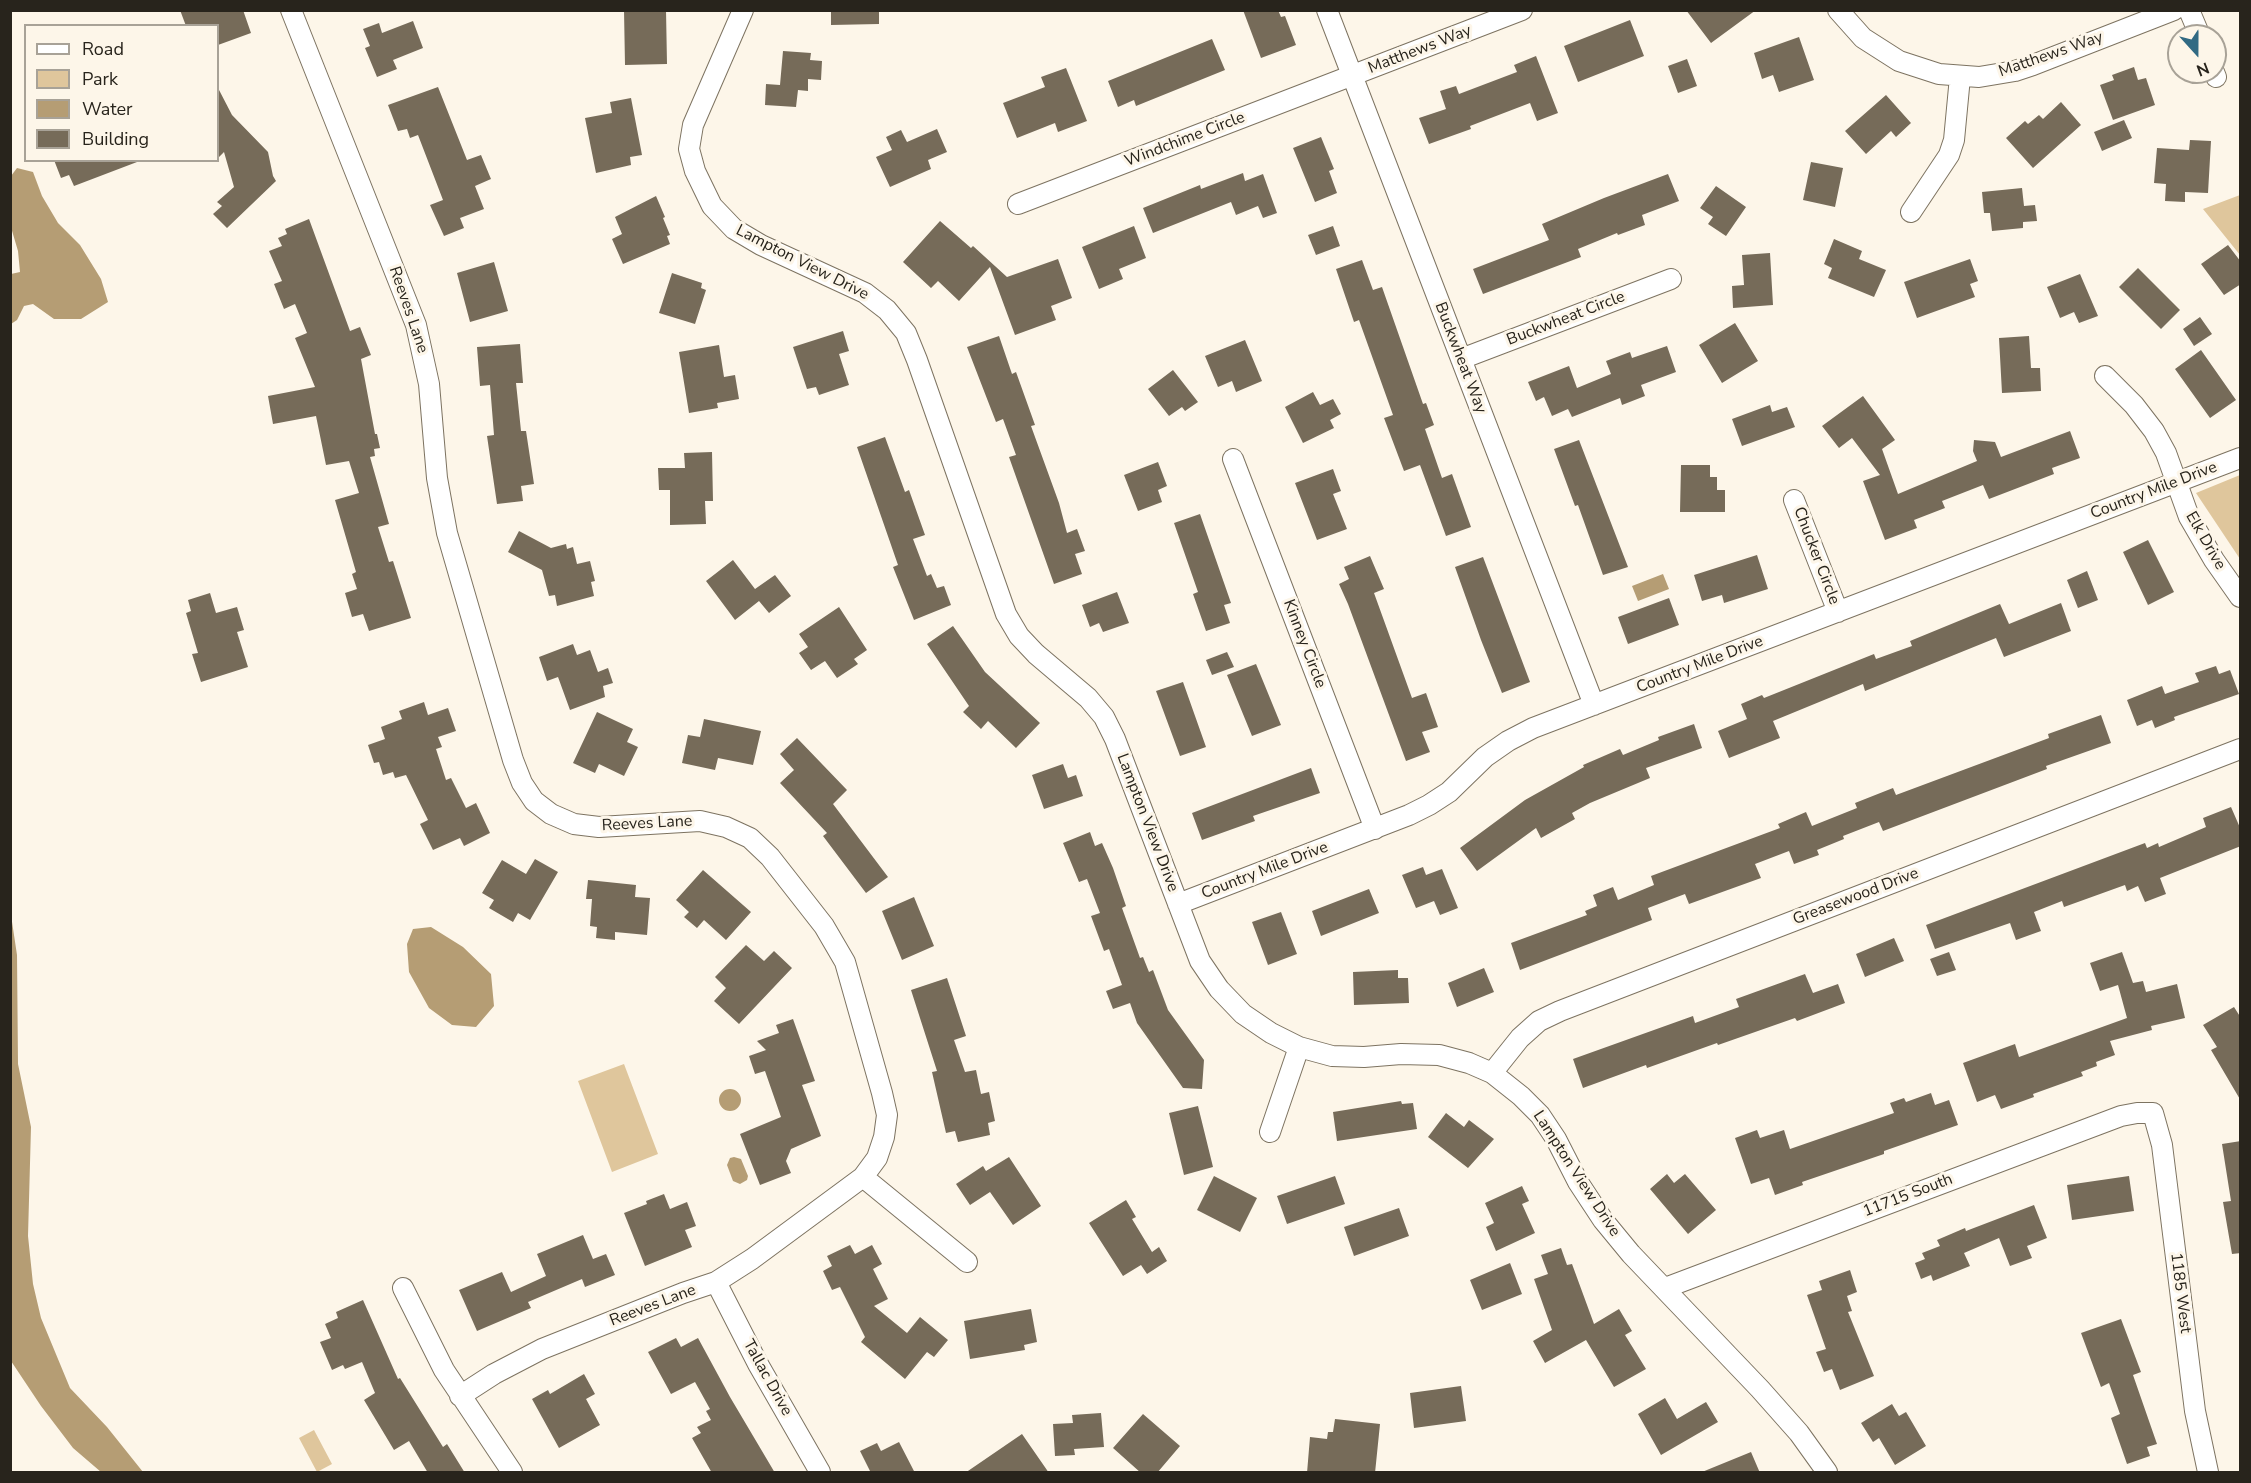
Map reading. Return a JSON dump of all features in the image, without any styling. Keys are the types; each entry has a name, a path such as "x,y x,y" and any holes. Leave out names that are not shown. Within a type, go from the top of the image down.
{"street":[{"name":"Reeves Lane","path":"291,10 416,325 429,384 437,478 447,533 513,760 522,783 534,801 551,814 574,824 599,827 700,821 726,827 750,838 770,857 836,943 852,982 887,1115 884,1137 877,1158 863,1177 753,1259 716,1282 542,1349 494,1374 460,1396"},
{"name":"Lampton View Drive","path":"743,10 693,125 689,149 695,171 712,206 734,229 761,245 865,293 887,310 906,333 1006,614 1019,636 1036,654 1088,698 1104,717 1115,739 1200,961 1219,989 1243,1014 1271,1034 1299,1047 1332,1056 1439,1055 1469,1063 1492,1073 1521,1096 1540,1115 1556,1139 1578,1182 1603,1220 1799,1433 1827,1473"},
{"name":"Buckwheat Way","path":"1327,10 1594,705"},
{"name":"Matthews Way","path":"1352,76 1522,10"},
{"name":"Matthews Way","path":"1838,10 1863,38 1899,61 1939,74 1960,77 1979,77 2015,71 2174,10"},
{"path":"2189,10 2195,24"},
{"name":"Windchime Circle","path":"1018,204 1352,76"},
{"path":"1911,212 1949,155 1954,140 1960,77"},
{"name":"Buckwheat Circle","path":"1461,359 1671,279"},
{"name":"Elk Drive","path":"2105,376 2134,405 2154,431 2166,453 2189,517 2241,597"},
{"name":"Country Mile Drive","path":"1178,904 1375,829 1430,805 1449,792 1485,757 1508,741 1533,728 2241,458"},
{"name":"Kinney Circle","path":"1233,459 1375,829"},
{"name":"Chucker Circle","path":"1794,500 1838,612"},
{"name":"Greasewood Drive","path":"1492,1073 1520,1038 1539,1021 1560,1011 2241,749"},
{"path":"1270,1132 1299,1047"},
{"name":"11715 South","path":"1665,1288 2121,1116 2153,1113"},
{"name":"1185 West","path":"2153,1113 2162,1145 2195,1411 2208,1473"},
{"path":"863,1177 967,1262"},
{"name":"Tallac Drive","path":"716,1282 758,1364 820,1473"},
{"path":"403,1288 444,1370 512,1473"}],"green space":[{"path":"2240,195 2240,255 2203,209"},
{"path":"2240,475 2240,559 2196,493"},
{"path":"624,1064 658,1154 612,1172 578,1081"},
{"path":"314,1430 332,1464 317,1472 299,1438"}],"water":[{"path":"17,168 33,172 42,196 58,223 80,245 101,279 108,302 81,319 54,319 33,304 24,306 17,320 11,324 11,274 20,272 18,251 10,224 11,176"},
{"path":"1663,574 1669,589 1638,601 1632,586"},
{"path":"11,915 17,955 18,1064 31,1127 28,1236 33,1284 41,1318 70,1388 107,1427 143,1472 101,1472 73,1448 11,1361"},
{"path":"431,927 463,947 491,974 494,1006 476,1027 452,1025 429,1008 409,972 407,944 413,929"},
{"path":"730,1089 738,1092 741,1100 738,1108 730,1111 722,1108 719,1100 722,1092"},
{"path":"730,1158 741,1159 748,1176 747,1180 740,1184 733,1181 727,1165"}],"building":[{"path":"180,10 243,10 251,33 219,45 219,24 185,24"},
{"path":"624,10 666,10 667,64 625,65"},
{"path":"831,10 879,10 879,24 831,25"},
{"path":"1243,10 1278,10 1281,17 1285,16 1296,45 1261,58"},
{"path":"1686,10 1756,10 1711,43"},
{"path":"1630,20 1644,56 1578,82 1564,46"},
{"path":"413,21 423,48 393,60 397,69 377,77 365,48 370,46 363,29 379,23 382,33"},
{"path":"1799,37 1814,80 1779,92 1773,75 1762,79 1754,53"},
{"path":"1212,39 1225,70 1136,106 1134,100 1118,107 1108,81"},
{"path":"783,51 811,53 810,60 822,61 821,80 808,79 808,91 798,90 796,107 765,105 766,84 780,85"},
{"path":"1536,56 1558,113 1537,121 1530,103 1470,126 1471,129 1429,144 1419,118 1446,109 1440,91 1456,86 1459,94 1517,72 1514,65"},
{"path":"1687,59 1697,86 1678,93 1668,66"},
{"path":"2134,67 2138,80 2146,78 2155,105 2113,120 2100,85 2114,80 2112,75"},
{"path":"1066,68 1087,121 1058,132 1055,123 1017,138 1003,103 1045,87 1041,77"},
{"path":"438,87 467,160 481,155 491,179 475,186 484,209 460,218 464,228 444,236 430,205 443,200 418,135 410,138 407,129 398,131 388,105"},
{"path":"219,90 232,115 268,152 276,181 227,228 213,214 222,206 217,202 234,187 224,152 219,157"},
{"path":"1886,95 1911,123 1896,137 1891,131 1866,154 1845,131"},
{"path":"631,98 642,155 630,157 631,165 596,173 585,118 612,113 610,102"},
{"path":"2061,102 2081,125 2033,168 2006,138 2025,121 2028,124 2039,115 2043,119"},
{"path":"2124,120 2132,138 2102,151 2094,132"},
{"path":"937,129 947,152 928,160 931,169 890,187 876,157 892,150 886,137 901,130 907,142"},
{"path":"1321,137 1334,169 1329,171 1337,193 1315,202 1293,148"},
{"path":"2190,140 2211,141 2208,193 2185,192 2185,202 2165,201 2166,184 2154,183 2157,148 2189,150"},
{"path":"55,162 137,162 74,186 69,175 61,178"},
{"path":"1811,162 1843,168 1835,207 1803,200"},
{"path":"1243,173 1245,181 1263,174 1277,213 1263,218 1258,206 1236,215 1231,202 1153,233 1143,208 1200,185 1201,189"},
{"path":"1668,174 1679,201 1642,215 1645,225 1618,235 1617,233 1578,249 1581,257 1483,294 1473,269 1549,240 1542,224"},
{"path":"1716,186 1746,207 1726,236 1708,224 1713,217 1700,208"},
{"path":"2022,188 2024,206 2035,205 2037,221 2023,222 2023,228 1992,231 1990,213 1984,213 1982,192"},
{"path":"656,196 665,217 663,218 670,235 667,236 670,244 623,264 612,239 622,234 615,217"},
{"path":"309,219 350,331 360,327 371,355 361,359 375,434 377,434 380,448 374,449 375,456 370,457 389,524 378,527 389,562 393,561 411,618 369,631 363,614 352,617 345,593 357,589 352,574 356,572 335,500 359,493 349,461 326,465 316,416 273,424 268,396 315,387 295,338 307,333 295,304 284,309 274,284 282,281 269,251 282,246 278,238 287,234 285,229"},
{"path":"940,221 971,248 973,246 1007,277 1058,259 1072,298 1051,306 1056,320 1015,335 990,267 959,301 938,281 931,288 903,262"},
{"path":"1134,226 1146,258 1119,269 1123,279 1099,289 1082,247"},
{"path":"1333,226 1340,246 1316,255 1308,235"},
{"path":"1834,239 1862,251 1859,259 1886,270 1874,297 1828,278 1832,268 1824,264"},
{"path":"2228,245 2241,262 2241,284 2224,295 2201,264"},
{"path":"1770,253 1773,305 1733,308 1732,286 1744,285 1742,255"},
{"path":"1970,259 1978,281 1970,284 1975,297 1917,318 1904,282"},
{"path":"1362,260 1373,290 1382,287 1423,404 1426,403 1434,425 1425,429 1442,478 1452,474 1471,527 1446,536 1420,465 1404,471 1384,418 1393,415 1359,320 1354,322 1336,269"},
{"path":"494,262 508,311 470,322 457,273"},
{"path":"2138,268 2180,310 2161,329 2119,287"},
{"path":"672,273 702,283 701,288 706,290 695,324 659,313"},
{"path":"2080,274 2098,316 2079,323 2074,312 2060,318 2047,287"},
{"path":"2200,317 2212,334 2194,346 2183,329"},
{"path":"1735,323 1758,361 1722,383 1699,345"},
{"path":"843,331 849,351 839,354 849,385 819,395 816,387 807,389 793,347"},
{"path":"999,336 1012,374 1016,372 1035,425 1031,426 1059,503 1067,533 1077,529 1085,551 1075,554 1082,574 1054,584 1009,457 1016,455 1003,419 996,422 967,347"},
{"path":"2029,336 2031,368 2040,368 2041,391 2002,393 1999,338"},
{"path":"1245,340 1262,381 1236,392 1232,381 1218,387 1205,356"},
{"path":"520,344 523,383 516,383 521,431 526,431 534,484 521,486 523,501 497,504 487,436 494,435 490,385 480,386 477,347"},
{"path":"719,345 724,377 735,375 739,399 717,403 718,408 689,413 679,352"},
{"path":"1667,346 1676,372 1641,385 1645,396 1622,405 1620,398 1572,417 1568,409 1552,416 1544,397 1536,401 1528,382 1569,366 1577,388 1611,374 1606,361 1630,352 1632,358"},
{"path":"2201,350 2236,400 2210,418 2175,369"},
{"path":"1173,370 1198,402 1185,411 1182,407 1169,416 1148,389"},
{"path":"1313,392 1320,405 1333,399 1341,414 1330,420 1334,428 1303,443 1285,407"},
{"path":"1863,396 1895,440 1882,449 1898,494 1977,461 1973,451 1974,440 1995,442 2001,457 2070,431 2080,458 2052,468 2054,474 1989,499 1983,485 1942,501 1945,508 1914,520 1917,528 1885,540 1863,481 1880,475 1852,438 1839,448 1822,426"},
{"path":"1770,405 1772,412 1787,407 1795,427 1742,446 1732,419"},
{"path":"885,437 905,492 909,490 925,535 913,539 927,576 931,574 937,588 944,586 951,605 914,620 893,567 898,565 857,447"},
{"path":"1579,440 1628,567 1603,575 1578,505 1575,506 1554,449"},
{"path":"712,452 713,501 705,501 706,524 670,525 670,490 659,490 658,468 685,468 684,453"},
{"path":"1158,462 1167,486 1158,490 1162,502 1138,511 1124,475"},
{"path":"1681,465 1710,465 1710,477 1717,477 1717,490 1725,490 1725,512 1680,512"},
{"path":"1333,469 1341,491 1333,494 1347,529 1317,540 1295,483"},
{"path":"1200,514 1231,603 1224,605 1230,623 1206,631 1193,594 1198,592 1174,523"},
{"path":"519,531 551,548 566,544 567,549 573,547 577,564 590,561 595,581 591,582 594,596 557,606 555,595 549,596 542,570 508,552"},
{"path":"2148,540 2174,592 2148,605 2123,552"},
{"path":"1757,555 1768,589 1724,603 1722,595 1702,601 1694,575"},
{"path":"1370,556 1384,589 1374,593 1412,698 1426,693 1438,727 1422,732 1430,752 1406,761 1339,584 1349,579 1344,567"},
{"path":"1483,557 1530,682 1502,693 1455,567"},
{"path":"733,560 755,589 775,575 791,596 769,613 759,601 735,620 706,581"},
{"path":"2087,571 2098,600 2078,608 2067,580"},
{"path":"1117,592 1129,623 1103,632 1099,623 1090,627 1082,605"},
{"path":"210,593 216,613 237,607 244,630 237,632 248,667 201,682 192,654 198,653 186,613 191,611 188,600"},
{"path":"1669,598 1679,625 1628,644 1618,617"},
{"path":"2061,603 2071,631 2004,657 1996,638 1865,691 1863,684 1773,721 1780,738 1729,758 1718,731 1747,719 1741,704 1762,695 1764,698 1874,654 1876,659 1912,646 1910,641 2000,604 2009,624"},
{"path":"839,607 867,650 854,659 858,664 837,678 825,661 811,670 799,653 808,647 799,634"},
{"path":"953,626 985,672 1040,723 1016,748 988,721 981,729 963,712 969,706 927,644"},
{"path":"573,644 577,655 590,650 598,672 608,668 613,683 603,686 605,697 570,710 558,677 547,681 539,657"},
{"path":"1227,652 1234,667 1212,675 1206,660"},
{"path":"1256,664 1281,725 1252,736 1227,675"},
{"path":"2216,666 2219,674 2230,670 2239,694 2174,717 2175,720 2155,728 2152,720 2137,726 2127,700 2162,686 2165,694 2199,682 2195,673"},
{"path":"1183,682 1206,747 1180,756 1156,691"},
{"path":"424,702 428,715 448,708 456,731 438,737 442,747 436,749 446,780 451,778 466,808 476,803 490,833 464,846 460,838 433,850 420,824 428,820 406,775 395,778 393,772 383,775 379,762 374,763 368,745 385,739 381,727 402,719 399,711"},
{"path":"597,712 633,729 627,742 638,747 624,776 599,764 595,773 573,763"},
{"path":"2101,715 2111,743 2046,766 2047,769 1883,831 1879,822 1843,836 1844,839 1817,850 1819,855 1794,864 1789,851 1755,864 1761,878 1689,904 1685,894 1648,908 1652,920 1520,970 1511,943 1587,915 1585,911 1597,906 1593,895 1613,887 1618,900 1654,885 1651,876 1780,828 1778,824 1806,812 1812,826 1857,808 1855,803 1893,788 1896,795 2049,738 2048,734"},
{"path":"704,719 761,731 753,765 718,758 715,770 682,763 688,735 700,737"},
{"path":"1694,724 1702,748 1646,768 1650,778 1590,803 1572,813 1575,819 1541,838 1536,828 1477,871 1460,848 1525,800 1584,767 1583,765 1620,749 1623,755 1659,740 1658,737"},
{"path":"797,738 847,790 833,804 888,877 866,893 823,836 827,833 780,783 794,770 780,754"},
{"path":"1063,764 1068,778 1076,775 1083,796 1044,809 1032,775"},
{"path":"1311,768 1320,793 1253,816 1255,821 1202,840 1192,813"},
{"path":"2231,807 2241,830 2241,846 2160,878 2166,894 2145,902 2138,886 2127,891 2125,885 2064,907 2062,901 2034,912 2041,931 2016,940 2010,923 1935,949 1926,925 2145,843 2147,848 2158,843 2159,847 2206,827 2203,818"},
{"path":"1090,832 1095,846 1102,843 1113,868 1126,906 1122,908 1140,958 1143,957 1149,972 1153,970 1168,1010 1204,1060 1202,1089 1183,1088 1137,1023 1130,1003 1113,1009 1106,991 1122,985 1109,949 1104,951 1091,916 1100,913 1087,879 1079,882 1063,843"},
{"path":"535,859 558,872 530,920 518,913 513,922 489,908 494,900 482,893 502,860 526,874"},
{"path":"1423,867 1426,875 1442,869 1458,908 1440,915 1434,901 1416,908 1402,875"},
{"path":"703,870 751,912 726,940 704,920 697,928 684,917 689,912 676,900"},
{"path":"588,880 636,885 635,897 650,898 647,935 615,932 615,940 596,938 597,927 590,926 592,899 586,899"},
{"path":"1369,889 1379,913 1321,936 1312,911"},
{"path":"914,897 934,946 902,960 882,911"},
{"path":"1281,912 1297,954 1268,965 1252,922"},
{"path":"1894,938 1904,961 1865,977 1856,954"},
{"path":"746,945 764,961 774,951 792,968 739,1024 714,1001 726,988 715,977"},
{"path":"1949,952 1956,970 1937,976 1930,959"},
{"path":"2122,952 2133,983 2143,981 2146,992 2177,984 2185,1018 2151,1026 2152,1030 2110,1041 2115,1055 2096,1062 2097,1066 2081,1072 2083,1076 2033,1094 2034,1097 2001,1109 1995,1095 1977,1102 1963,1063 2015,1044 2019,1057 2127,1018 2118,985 2100,991 2090,963"},
{"path":"1484,968 1494,992 1457,1007 1448,983"},
{"path":"1398,970 1398,978 1408,978 1409,1003 1354,1005 1353,972"},
{"path":"1805,974 1813,993 1838,984 1845,1003 1797,1021 1795,1018 1647,1068 1646,1065 1583,1088 1573,1059 1693,1016 1695,1023 1739,1007 1736,999"},
{"path":"947,978 966,1036 954,1040 965,1072 976,1070 981,1094 989,1092 995,1121 988,1123 990,1135 958,1142 955,1131 946,1133 932,1072 937,1071 911,990"},
{"path":"2234,1007 2241,1018 2241,1101 2211,1050 2217,1047 2203,1025"},
{"path":"793,1019 815,1081 802,1085 821,1136 791,1149 786,1161 791,1173 760,1185 740,1134 781,1117 765,1071 755,1074 749,1056 766,1050 757,1041 779,1033 776,1025"},
{"path":"1931,1093 1935,1105 1949,1100 1958,1125 1884,1151 1884,1154 1802,1182 1803,1185 1775,1195 1769,1178 1751,1184 1735,1138 1757,1130 1760,1138 1784,1130 1790,1149 1894,1113 1890,1103 1904,1098 1906,1102"},
{"path":"1401,1101 1402,1104 1413,1103 1417,1129 1337,1141 1333,1112"},
{"path":"1198,1106 1213,1167 1184,1175 1169,1113"},
{"path":"1446,1113 1464,1127 1469,1120 1494,1139 1468,1168 1428,1137"},
{"path":"2241,1141 2241,1253 2232,1254 2223,1202 2231,1201 2222,1144"},
{"path":"1009,1157 1041,1206 1013,1225 990,1192 970,1205 956,1184 983,1166 986,1171"},
{"path":"1667,1174 1674,1183 1685,1174 1716,1210 1688,1234 1650,1189"},
{"path":"1214,1176 1257,1198 1240,1232 1197,1210"},
{"path":"1335,1176 1345,1204 1287,1224 1277,1196"},
{"path":"2129,1176 2134,1211 2072,1220 2067,1185"},
{"path":"1522,1186 1529,1201 1522,1204 1535,1233 1496,1251 1486,1227 1494,1223 1485,1203"},
{"path":"664,1194 670,1209 687,1202 696,1226 685,1230 692,1247 645,1266 624,1213"},
{"path":"1126,1200 1136,1217 1132,1219 1152,1252 1159,1247 1167,1261 1147,1274 1141,1265 1123,1276 1089,1223"},
{"path":"2034,1205 2047,1238 2027,1246 2032,1258 2010,1266 1999,1238 1964,1253 1970,1266 1933,1281 1931,1275 1921,1279 1915,1263 1925,1259 1922,1253 1940,1246 1937,1240"},
{"path":"1399,1208 1409,1236 1354,1256 1344,1227"},
{"path":"583,1235 593,1259 606,1254 615,1275 585,1287 582,1279 528,1302 531,1308 477,1331 459,1290 502,1272 511,1292 546,1276 537,1254"},
{"path":"850,1245 855,1254 872,1245 882,1264 873,1269 888,1299 874,1306 907,1333 920,1317 948,1340 934,1357 927,1352 905,1379 861,1342 865,1337 840,1287 832,1290 823,1271 832,1266 827,1256"},
{"path":"1561,1248 1567,1265 1572,1264 1594,1324 1619,1309 1632,1331 1625,1335 1646,1369 1614,1387 1586,1340 1545,1363 1533,1341 1552,1330 1534,1279 1548,1274 1541,1255"},
{"path":"1510,1263 1522,1294 1482,1310 1470,1280"},
{"path":"1850,1270 1857,1292 1847,1296 1852,1311 1848,1312 1874,1376 1840,1390 1832,1369 1824,1372 1816,1352 1826,1349 1807,1295 1822,1290 1819,1281"},
{"path":"363,1300 398,1379 400,1378 443,1447 447,1444 465,1473 428,1473 409,1441 394,1450 364,1400 375,1393 362,1362 345,1369 343,1365 332,1370 320,1342 331,1338 325,1324 338,1318 336,1312"},
{"path":"1031,1309 1037,1342 1024,1345 1025,1350 970,1359 964,1321"},
{"path":"2121,1319 2141,1372 2133,1375 2157,1444 2147,1447 2150,1456 2127,1464 2111,1418 2120,1414 2109,1383 2101,1387 2081,1333"},
{"path":"676,1338 681,1347 698,1338 775,1473 712,1473 692,1438 701,1433 697,1427 711,1420 706,1411 710,1409 695,1382 671,1394 648,1352"},
{"path":"584,1374 595,1394 586,1399 600,1425 559,1448 532,1399 548,1390 550,1394"},
{"path":"1461,1386 1466,1421 1414,1428 1410,1393"},
{"path":"1665,1398 1677,1419 1706,1402 1718,1422 1661,1455 1638,1414"},
{"path":"1892,1404 1899,1416 1906,1412 1926,1446 1895,1465 1879,1438 1873,1442 1861,1423"},
{"path":"1101,1413 1104,1447 1074,1449 1075,1455 1055,1456 1053,1424 1073,1423 1072,1415"},
{"path":"1143,1414 1180,1446 1157,1473 1141,1473 1113,1448"},
{"path":"1335,1419 1380,1424 1375,1473 1307,1473 1310,1437 1327,1439 1328,1432 1333,1432"},
{"path":"1022,1434 1049,1473 965,1473"},
{"path":"899,1442 915,1473 871,1473 860,1451 877,1443 881,1451"},
{"path":"1751,1452 1760,1473 1702,1473 1702,1472"}]}
